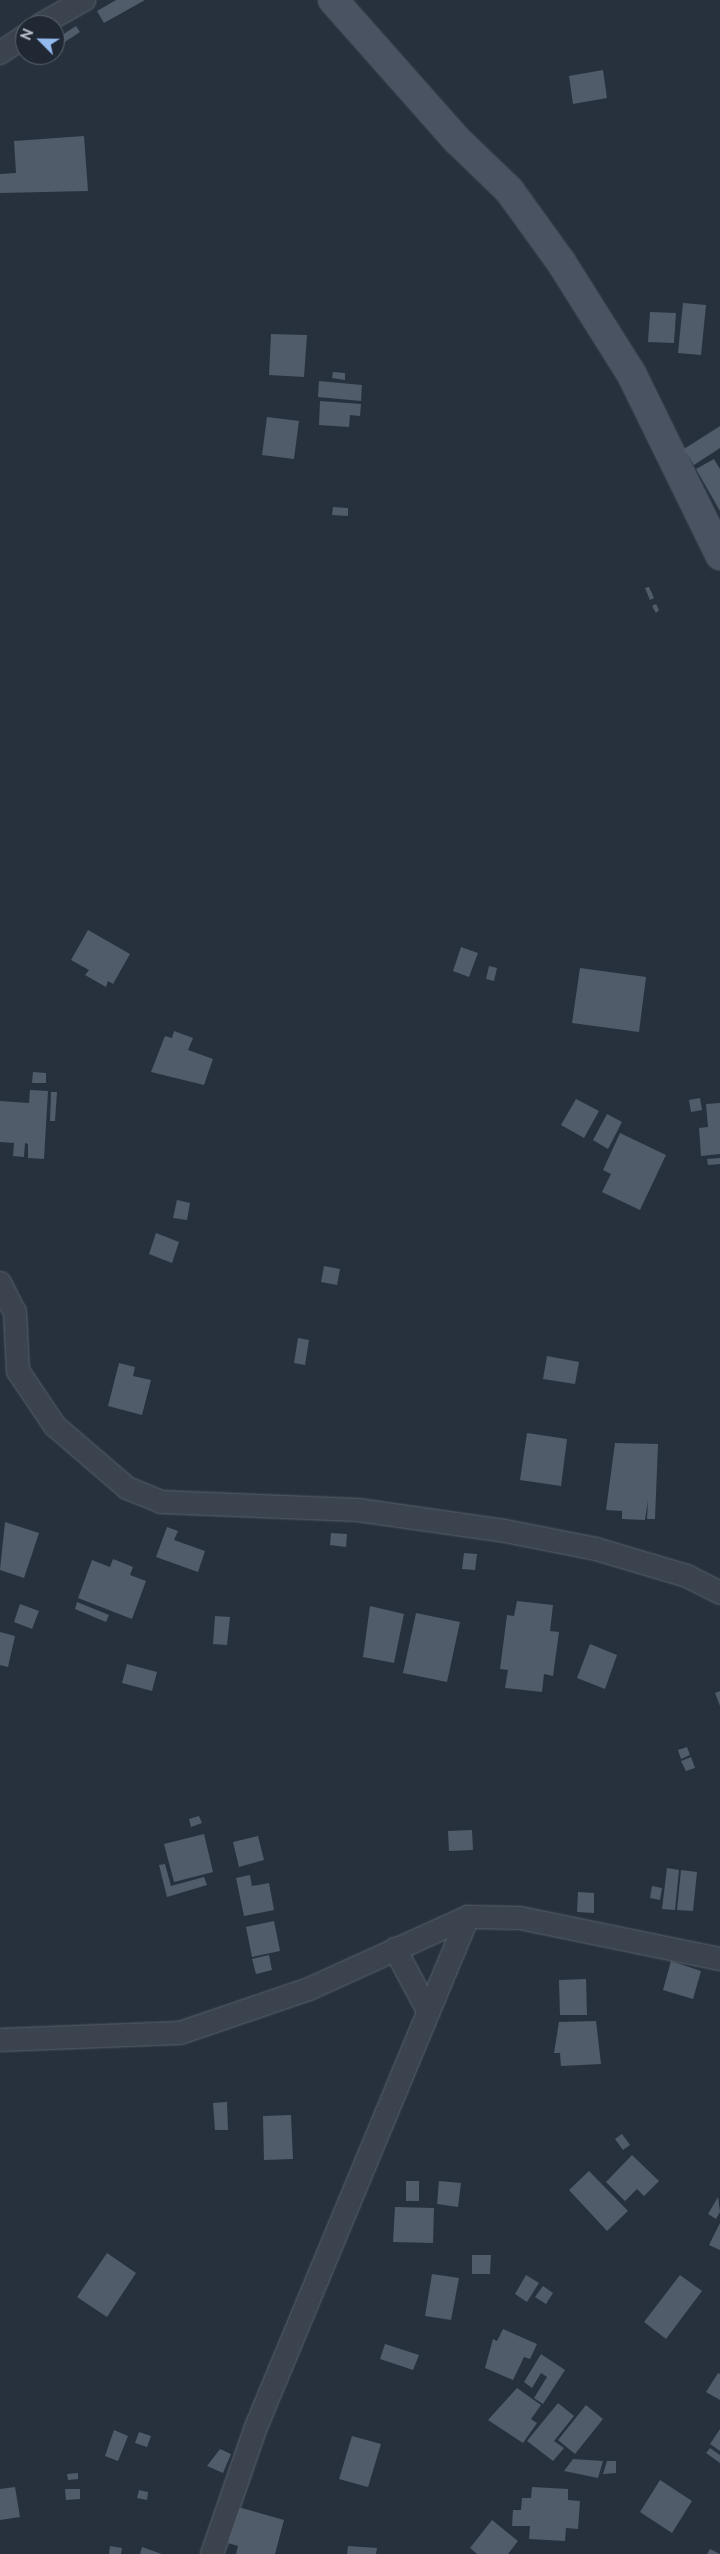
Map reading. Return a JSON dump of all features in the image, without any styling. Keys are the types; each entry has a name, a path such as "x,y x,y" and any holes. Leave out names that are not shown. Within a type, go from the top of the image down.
{"street":[{"path":"58,15 84,0"},
{"path":"333,0 456,139 509,190 561,262 631,372 720,555"},
{"path":"0,53 15,43"},
{"path":"0,1283 15,1312 18,1371 55,1426 128,1488 161,1502 358,1510 505,1531 596,1549 687,1576 720,1593"},
{"path":"212,2554 253,2436 427,2009 468,1916"},
{"path":"0,2040 180,2033 309,1989 468,1916 520,1918 720,1959"},
{"path":"395,1948 427,2009"}],"building":[{"path":"116,0 145,0 104,23 97,11"},
{"path":"76,26 80,32 65,42 65,33"},
{"path":"603,70 607,98 573,104 569,76"},
{"path":"84,136 88,191 0,193 0,174 16,173 14,141"},
{"path":"683,303 706,305 701,355 678,353"},
{"path":"650,312 676,313 674,343 648,342"},
{"path":"271,334 307,335 304,377 269,375"},
{"path":"333,372 345,373 345,380 332,378"},
{"path":"319,381 362,385 361,401 318,397"},
{"path":"320,401 361,404 360,416 350,415 349,427 319,425"},
{"path":"267,417 299,421 294,459 262,455"},
{"path":"720,426 720,448 694,465 684,449"},
{"path":"714,459 720,469 720,511 696,469"},
{"path":"333,507 348,508 348,516 332,515"},
{"path":"649,587 654,598 650,600 645,588"},
{"path":"656,604 659,610 656,613 652,606"},
{"path":"88,930 130,954 113,984 108,981 106,987 85,975 89,970 71,960"},
{"path":"461,947 478,953 469,977 453,971"},
{"path":"489,966 497,968 494,981 486,979"},
{"path":"580,968 646,977 639,1032 572,1023"},
{"path":"174,1031 193,1038 188,1050 213,1059 204,1085 151,1072 165,1036 172,1038"},
{"path":"33,1072 46,1073 46,1083 32,1083"},
{"path":"30,1090 48,1091 44,1159 28,1158 28,1144 25,1143 24,1157 13,1156 14,1143 0,1142 0,1101 29,1103"},
{"path":"51,1092 57,1092 55,1121 50,1121"},
{"path":"700,1098 702,1110 691,1112 689,1100"},
{"path":"576,1099 599,1111 584,1138 561,1125"},
{"path":"720,1103 720,1154 701,1156 699,1128 708,1127 706,1104"},
{"path":"607,1114 622,1122 608,1149 593,1140"},
{"path":"620,1133 666,1155 640,1210 602,1192 611,1174 603,1170"},
{"path":"720,1158 720,1164 708,1165 707,1159"},
{"path":"177,1200 190,1203 187,1220 173,1218"},
{"path":"156,1233 179,1242 172,1263 149,1254"},
{"path":"324,1266 340,1269 337,1285 321,1282"},
{"path":"298,1338 309,1340 305,1365 294,1363"},
{"path":"547,1356 579,1362 575,1384 543,1379"},
{"path":"119,1363 135,1367 133,1376 151,1380 142,1415 108,1406"},
{"path":"527,1433 567,1439 561,1486 520,1480"},
{"path":"615,1443 658,1444 655,1519 647,1519 648,1500 645,1520 622,1519 622,1511 606,1510"},
{"path":"5,1522 39,1533 24,1578 0,1570"},
{"path":"167,1527 178,1531 174,1540 205,1551 198,1572 156,1557"},
{"path":"331,1533 347,1534 346,1547 330,1545"},
{"path":"464,1553 477,1554 475,1570 462,1569"},
{"path":"113,1559 133,1567 130,1575 146,1581 132,1619 78,1598 92,1560 110,1567"},
{"path":"517,1601 553,1605 550,1631 559,1632 553,1676 544,1674 542,1692 505,1688 508,1670 500,1669 507,1615 514,1616"},
{"path":"77,1602 109,1615 106,1622 75,1609"},
{"path":"20,1604 39,1611 32,1629 14,1622"},
{"path":"370,1606 404,1614 394,1663 363,1657"},
{"path":"416,1613 460,1622 447,1682 403,1673"},
{"path":"215,1616 230,1617 227,1645 213,1644"},
{"path":"0,1632 15,1636 8,1667 0,1665"},
{"path":"590,1644 617,1655 605,1689 577,1678"},
{"path":"127,1664 157,1672 152,1691 122,1683"},
{"path":"720,1691 720,1706 715,1693"},
{"path":"687,1747 690,1755 681,1759 678,1750"},
{"path":"691,1757 695,1768 686,1771 681,1761"},
{"path":"199,1816 202,1823 191,1827 189,1819"},
{"path":"472,1830 473,1850 449,1851 448,1831"},
{"path":"204,1834 213,1872 174,1882 164,1844"},
{"path":"258,1836 264,1860 239,1867 233,1842"},
{"path":"165,1864 171,1886 204,1877 207,1885 167,1897 159,1865"},
{"path":"667,1868 679,1870 675,1910 662,1909"},
{"path":"681,1870 697,1872 693,1911 677,1910"},
{"path":"250,1875 252,1886 269,1883 274,1910 244,1916 236,1878"},
{"path":"652,1886 662,1888 660,1900 650,1898"},
{"path":"578,1892 594,1893 594,1913 577,1912"},
{"path":"274,1921 280,1951 252,1957 246,1927"},
{"path":"269,1955 272,1970 256,1974 252,1959"},
{"path":"671,1961 701,1971 693,1999 663,1990"},
{"path":"586,1979 587,2015 560,2015 559,1980"},
{"path":"596,2021 601,2064 561,2066 560,2053 554,2053 559,2022"},
{"path":"227,2102 228,2130 215,2130 213,2103"},
{"path":"291,2115 293,2159 264,2160 263,2116"},
{"path":"622,2134 630,2145 623,2150 615,2139"},
{"path":"632,2155 659,2181 644,2196 637,2189 625,2201 606,2182"},
{"path":"589,2171 628,2211 607,2231 569,2190"},
{"path":"406,2181 419,2181 419,2201 406,2201"},
{"path":"439,2181 461,2183 458,2207 437,2204"},
{"path":"718,2197 720,2212 716,2219 708,2214"},
{"path":"395,2207 434,2208 433,2243 393,2242"},
{"path":"720,2223 720,2250 709,2245"},
{"path":"107,2253 136,2273 107,2317 77,2297"},
{"path":"472,2255 491,2255 490,2274 472,2274"},
{"path":"432,2274 459,2278 451,2320 425,2316"},
{"path":"526,2275 539,2283 527,2302 515,2294"},
{"path":"680,2275 702,2291 666,2339 644,2322"},
{"path":"543,2286 553,2293 546,2304 535,2297"},
{"path":"503,2329 537,2344 530,2359 524,2357 513,2380 485,2368 493,2339 497,2341"},
{"path":"385,2344 419,2355 413,2370 380,2359"},
{"path":"541,2354 565,2370 543,2404 534,2398 547,2377 541,2373 532,2388 524,2382"},
{"path":"718,2373 720,2374 720,2400 706,2392"},
{"path":"517,2388 541,2405 531,2419 537,2423 523,2443 488,2420"},
{"path":"558,2403 574,2416 554,2441 564,2448 553,2461 527,2441"},
{"path":"586,2405 603,2419 575,2454 558,2440"},
{"path":"720,2429 720,2451 710,2444"},
{"path":"114,2430 128,2436 118,2461 105,2456"},
{"path":"139,2432 151,2436 147,2447 135,2443"},
{"path":"352,2436 381,2444 368,2487 339,2479"},
{"path":"710,2448 720,2455 720,2463 706,2453"},
{"path":"220,2449 231,2454 223,2473 207,2466"},
{"path":"573,2459 603,2461 598,2478 564,2471"},
{"path":"607,2461 616,2461 616,2473 603,2474"},
{"path":"78,2473 78,2479 68,2480 67,2474"},
{"path":"660,2480 692,2501 672,2533 640,2512"},
{"path":"15,2487 20,2517 0,2520 0,2489"},
{"path":"532,2487 568,2489 568,2500 580,2501 578,2529 566,2528 565,2541 529,2539 530,2526 512,2526 513,2510 521,2510 522,2498 531,2498"},
{"path":"65,2489 80,2489 80,2499 66,2500"},
{"path":"139,2490 148,2492 147,2500 137,2498"},
{"path":"238,2507 284,2520 275,2554 236,2554 238,2546 228,2543"},
{"path":"492,2520 518,2541 508,2554 477,2554 470,2548"},
{"path":"110,2546 122,2548 121,2554 109,2554"},
{"path":"348,2546 377,2548 376,2554 347,2554"},
{"path":"142,2547 162,2554 140,2554"},
{"path":"710,2549 720,2554 707,2554"}]}
